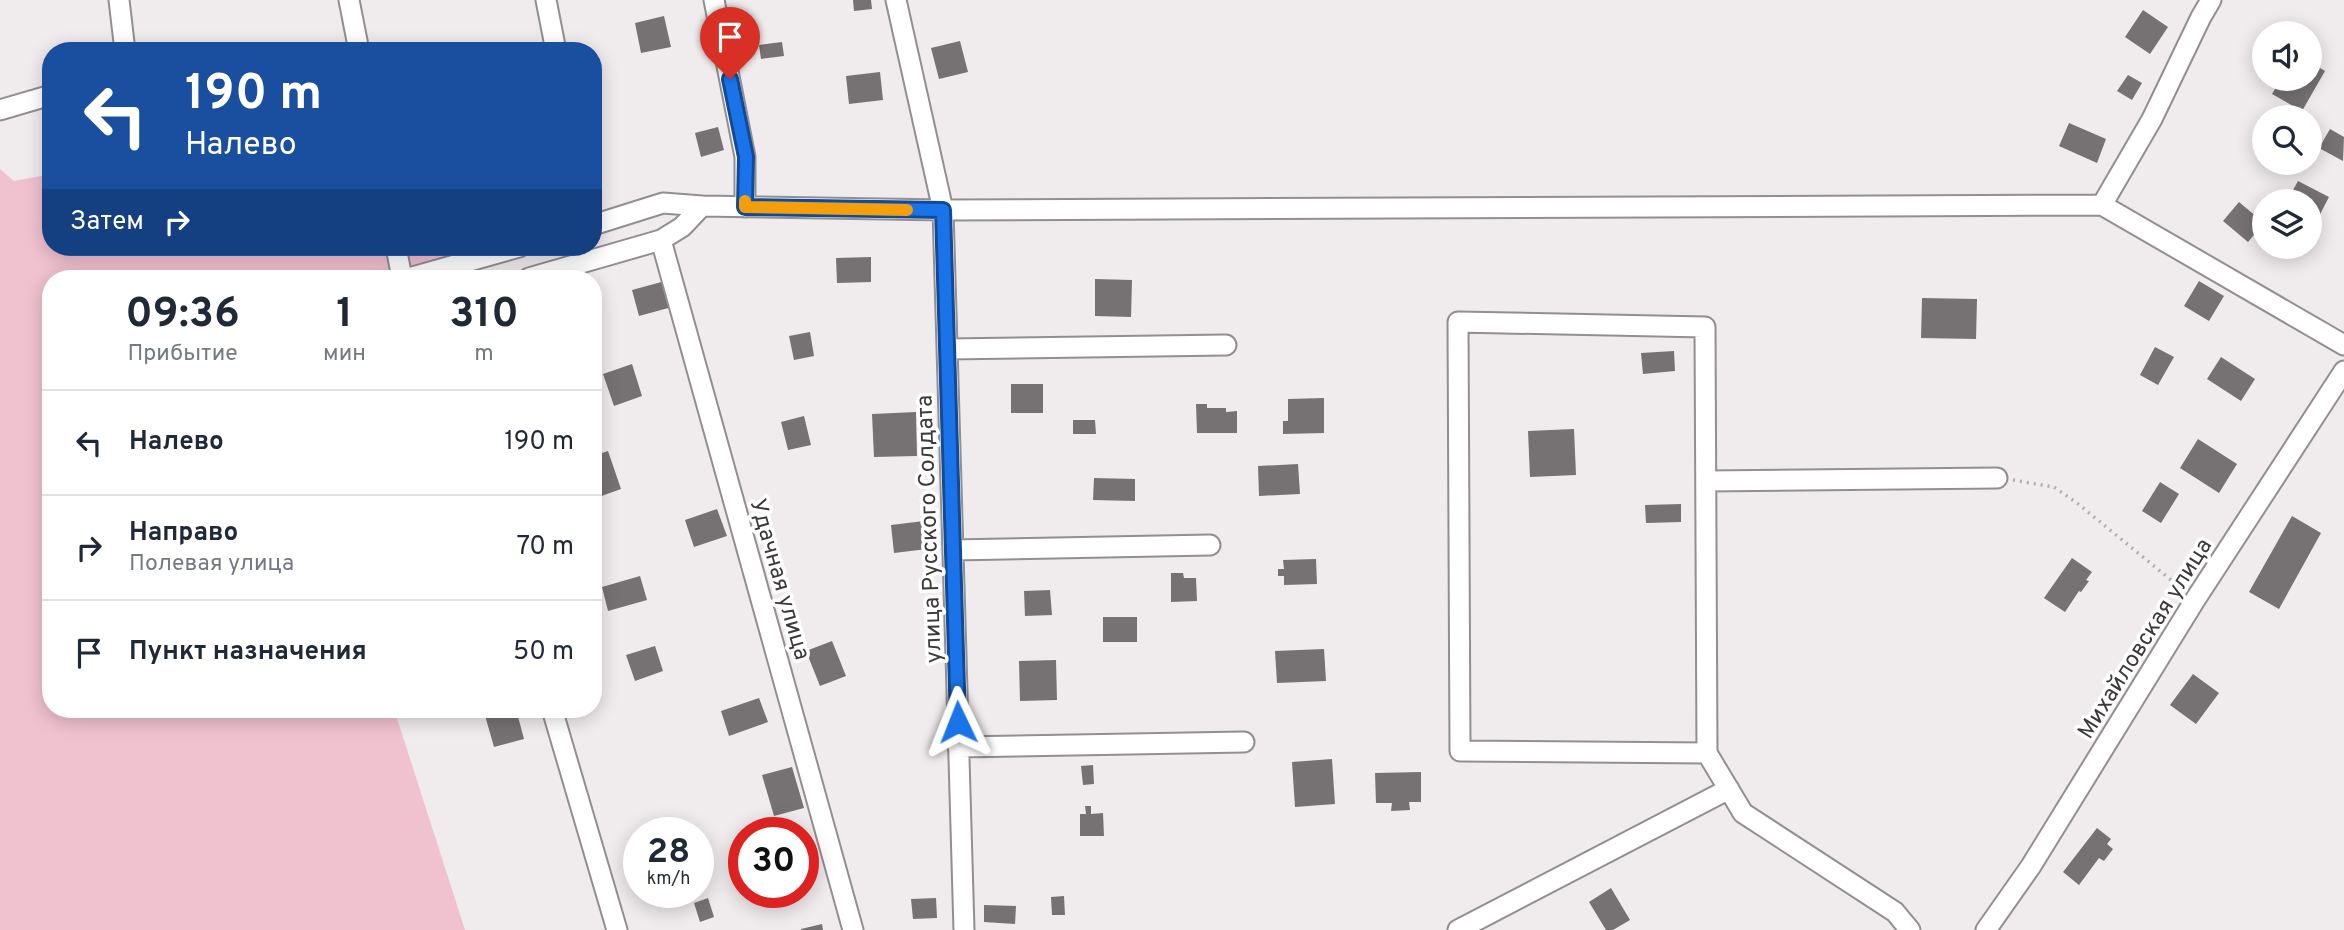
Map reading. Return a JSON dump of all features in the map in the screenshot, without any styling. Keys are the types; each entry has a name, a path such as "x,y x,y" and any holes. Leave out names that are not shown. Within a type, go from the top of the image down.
{"street":[{"path":"119,0 124,42"},
{"path":"349,0 357,42"},
{"path":"546,0 554,42"},
{"path":"714,0 746,157 745,207"},
{"name":"улица Русского Солдата","path":"896,0 943,210 964,930"},
{"path":"2102,205 2152,119 2211,0"},
{"path":"0,110 42,98"},
{"path":"602,222 663,203 943,210 2102,205 2344,345"},
{"path":"557,270 661,240 682,227 702,206"},
{"name":"Удачная улица","path":"661,240 853,930"},
{"path":"437,270 487,256"},
{"path":"1707,753 1460,751 1458,322 1705,327 1707,753 1743,813 1895,912 1910,930"},
{"path":"947,349 1226,345"},
{"name":"Михайловская улица","path":"1986,930 2031,866 2195,600 2344,371"},
{"path":"1706,481 1997,478"},
{"path":"953,550 1210,545"},
{"path":"555,718 617,930"},
{"path":"958,747 1244,742"},
{"path":"1458,930 1729,789"}],"path":[{"path":"1997,478 2054,487 2195,600"}],"shaded area":[{"path":"0,169 14,181 42,176 42,256 465,256 429,270 42,270 42,718 397,718 465,930 0,930"}],"building":[{"path":"853,0 871,0 872,9 854,11"},
{"path":"2143,10 2168,27 2150,54 2125,37"},
{"path":"664,16 671,47 641,53 635,23"},
{"path":"960,41 968,72 939,79 931,48"},
{"path":"782,42 784,56 761,59 759,45"},
{"path":"880,72 883,100 849,104 846,76"},
{"path":"2128,75 2142,83 2132,100 2117,91"},
{"path":"2274,91 2314,91 2305,105 2291,105 2272,94"},
{"path":"2069,123 2106,139 2097,163 2059,146"},
{"path":"718,127 724,150 701,157 695,133"},
{"path":"2330,129 2344,137 2343,161 2322,150 2322,143"},
{"path":"2298,181 2314,189 2294,189"},
{"path":"2322,193 2329,197 2322,210"},
{"path":"2239,202 2252,213 2252,237 2248,242 2223,221"},
{"path":"871,257 871,282 837,283 836,258"},
{"path":"1095,279 1132,280 1131,317 1095,316"},
{"path":"665,281 672,307 639,316 632,290"},
{"path":"2199,281 2224,296 2209,321 2184,306"},
{"path":"1922,298 1977,299 1976,339 1921,338"},
{"path":"810,332 814,356 794,360 789,336"},
{"path":"2155,347 2174,357 2158,385 2140,375"},
{"path":"1674,351 1675,371 1643,374 1641,353"},
{"path":"2221,357 2255,379 2241,401 2207,379"},
{"path":"632,364 642,396 614,406 603,374"},
{"path":"1011,384 1043,384 1043,413 1011,413"},
{"path":"1324,398 1324,433 1283,434 1283,421 1288,421 1288,399"},
{"path":"1196,404 1207,404 1207,408 1226,408 1226,412 1237,411 1237,433 1197,433"},
{"path":"916,412 917,456 874,457 872,414"},
{"path":"804,416 811,445 788,450 781,422"},
{"path":"1073,420 1095,420 1096,434 1073,434"},
{"path":"1574,429 1576,475 1530,477 1528,431"},
{"path":"2198,439 2237,464 2219,493 2180,468"},
{"path":"608,451 621,489 602,496 602,453"},
{"path":"1298,464 1300,494 1259,496 1258,466"},
{"path":"1094,478 1135,479 1135,501 1093,500"},
{"path":"2160,482 2179,494 2161,523 2142,511"},
{"path":"1681,504 1681,522 1646,523 1645,505"},
{"path":"717,509 727,536 694,547 685,520"},
{"path":"2292,516 2321,533 2279,609 2249,592"},
{"path":"924,521 927,549 894,553 891,525"},
{"path":"2072,558 2092,572 2086,580 2089,581 2065,612 2044,598"},
{"path":"1316,559 1317,584 1284,585 1284,576 1278,576 1278,569 1284,569 1283,560"},
{"path":"1171,573 1183,573 1184,578 1196,578 1197,601 1171,602"},
{"path":"640,576 647,600 608,611 602,587"},
{"path":"1050,590 1052,615 1025,616 1024,591"},
{"path":"1103,617 1137,617 1137,642 1103,642"},
{"path":"832,641 846,676 820,686 806,651"},
{"path":"655,646 663,671 635,681 626,655"},
{"path":"1324,649 1326,681 1277,683 1275,651"},
{"path":"1056,660 1057,700 1020,701 1019,661"},
{"path":"2193,674 2219,693 2196,724 2170,705"},
{"path":"759,698 768,722 729,736 721,711"},
{"path":"486,718 518,718 524,739 494,747"},
{"path":"1332,759 1335,804 1295,807 1292,762"},
{"path":"1093,765 1094,784 1083,785 1081,766"},
{"path":"792,767 804,808 774,816 762,775"},
{"path":"1421,772 1421,802 1409,802 1410,810 1391,811 1392,803 1376,803 1375,773"},
{"path":"1085,806 1091,806 1091,814 1103,813 1104,836 1080,836 1080,814 1086,814"},
{"path":"2097,828 2111,839 2107,844 2113,849 2104,861 2099,858 2079,885 2063,872"},
{"path":"1611,888 1630,920 1613,930 1606,930 1589,902"},
{"path":"1064,896 1065,915 1052,915 1051,897"},
{"path":"936,898 937,918 913,919 911,899"},
{"path":"984,905 1016,906 1015,924 984,922"},
{"path":"696,908 711,908 714,917 700,922"},
{"path":"822,924 823,930 801,930 801,929"}],"slow traffic":[{"path":"745,201 745,207 907,210"}],"route":[{"path":"730,79 746,157 745,207 943,210 958,722"}]}
